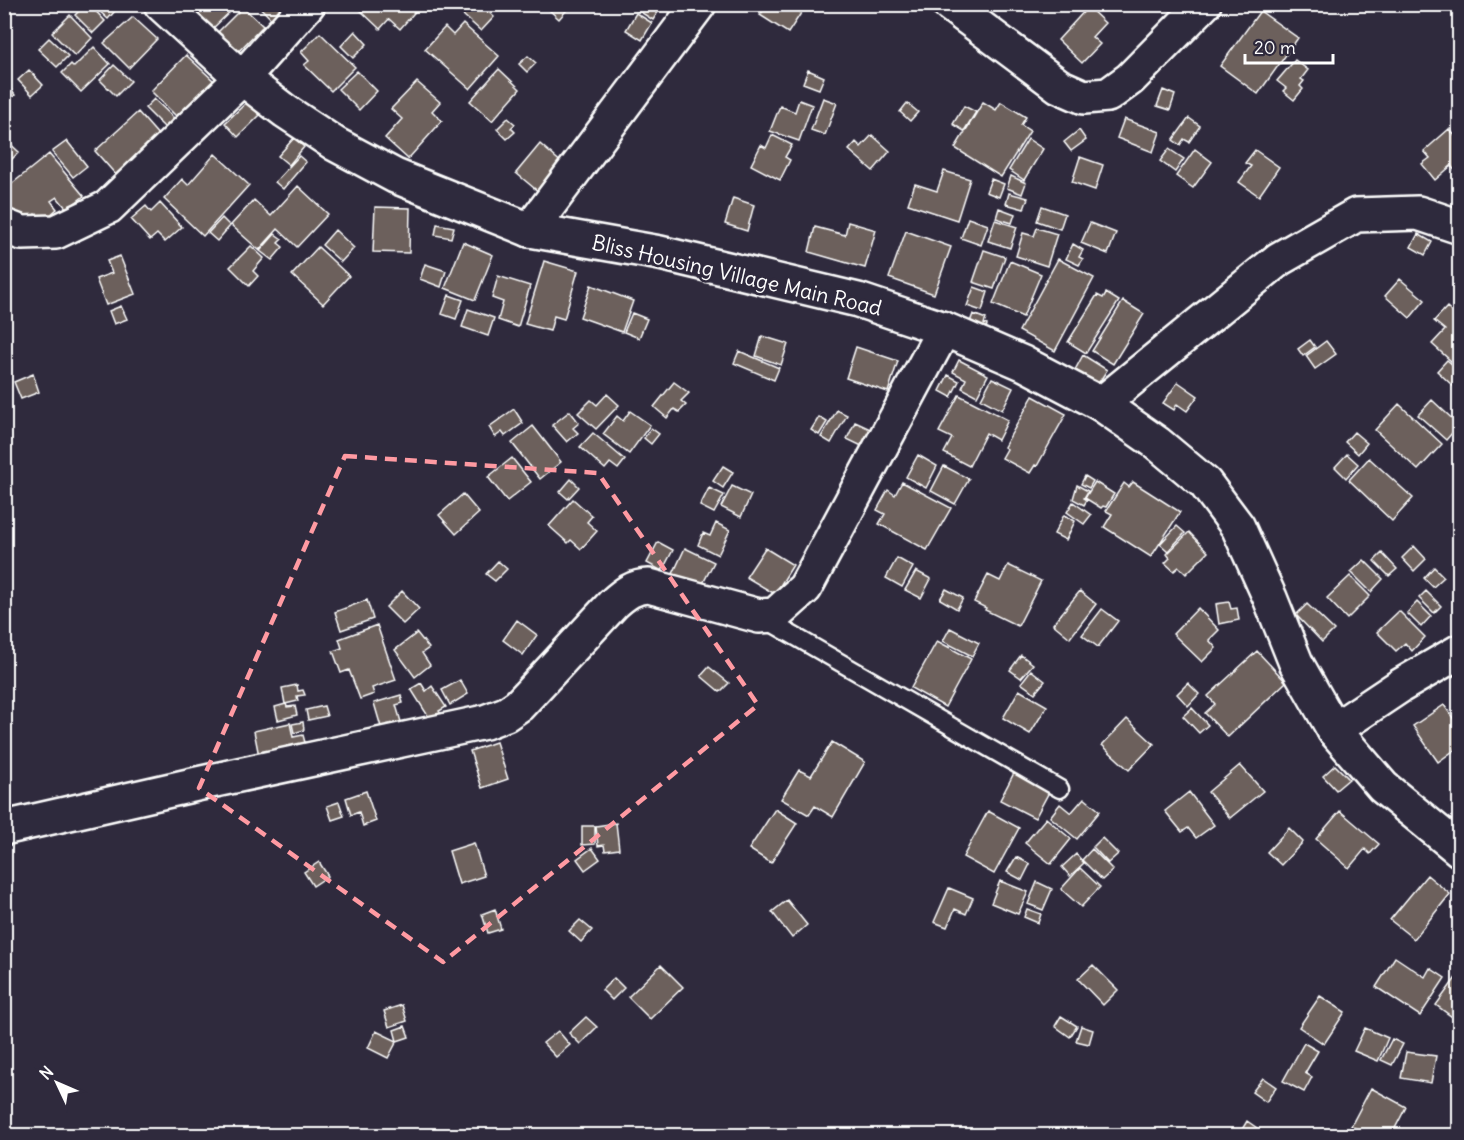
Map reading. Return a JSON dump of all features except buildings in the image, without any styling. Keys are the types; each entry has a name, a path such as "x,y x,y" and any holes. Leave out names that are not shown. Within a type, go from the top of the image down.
{"street":[{"name":"Bliss Housing Village Main Road","path":"161,4 242,78 285,111 335,144 395,177 530,230 660,253 858,300 944,329 1023,363 1101,404 1157,443 1205,483 1238,527 1296,663 1334,730 1383,788 1460,850"},
{"path":"4,226 22,232 56,232 108,207 242,78 308,4"},
{"path":"530,230 699,4"},
{"path":"949,4 1059,86 1084,97 1108,95 1130,79 1204,4"},
{"path":"1101,404 1279,259 1356,215 1418,213 1460,227"},
{"path":"4,828 485,722 506,714 519,705 623,594 639,586 649,586 759,616 776,615 805,588 944,329"},
{"path":"1334,730 1400,686 1460,651"}],"lane":[{"path":"759,616 1060,789"}],"highlighted area":[{"path":"345,456 598,473 758,705 443,962 199,788"}]}
